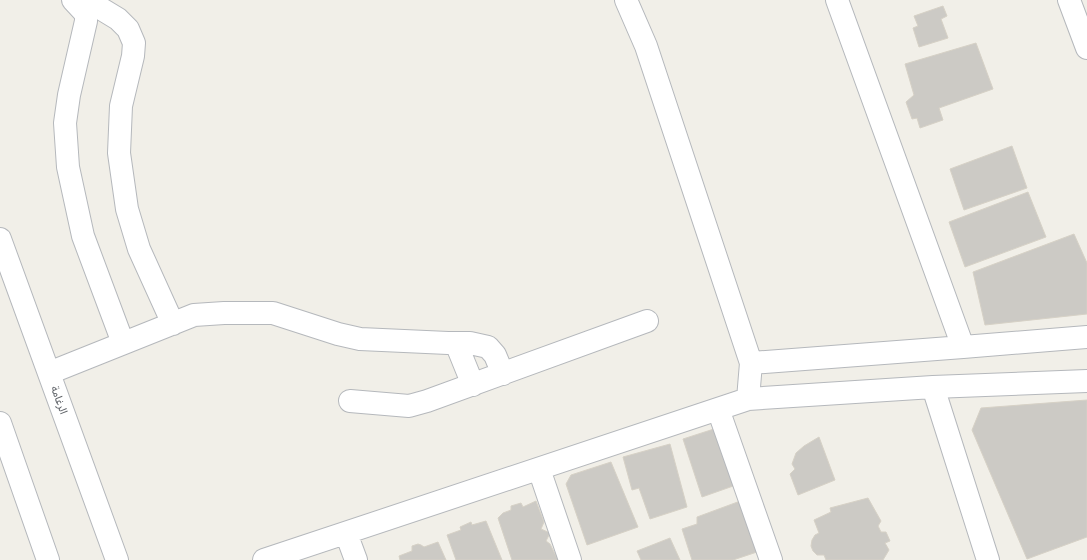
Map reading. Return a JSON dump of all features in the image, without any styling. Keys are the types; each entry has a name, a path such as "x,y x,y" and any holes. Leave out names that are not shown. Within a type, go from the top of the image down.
{"street":[{"path":"626,0 646,46 751,362 748,399"},
{"path":"837,0 963,347"},
{"path":"1069,0 1087,48"},
{"path":"123,343 83,236 68,167 66,123 69,95 84,32 86,5 118,19 128,29 134,43 133,56 121,106 119,153 127,209 139,249 173,324"},
{"name":"الرغامة","path":"0,239 117,560"},
{"path":"49,373 194,315 224,313 274,313 338,334 360,339 470,343 488,347 495,355 503,374"},
{"path":"350,400 409,406 473,385 647,321"},
{"path":"751,362 1087,337"},
{"path":"456,343 473,385"},
{"path":"264,560 748,399 1087,381"},
{"path":"933,388 988,560"},
{"path":"718,409 771,560"},
{"path":"0,423 48,560"},
{"path":"539,469 570,560"},
{"path":"346,533 356,560"}],"building":[{"path":"943,6 947,16 941,19 948,38 919,47 913,28 918,26 914,16"},
{"path":"976,43 993,89 939,108 943,120 920,128 917,118 912,119 906,102 914,95 905,64"},
{"path":"1012,146 1027,188 964,210 950,169"},
{"path":"1028,192 1046,237 965,267 949,222"},
{"path":"1074,234 1087,263 1087,314 985,325 973,272"},
{"path":"1087,400 1087,537 1027,559 972,430 981,408"},
{"path":"717,428 736,485 702,497 683,439"},
{"path":"819,437 835,480 798,495 790,474 795,469 792,464 796,453"},
{"path":"670,444 687,507 650,519 639,488 632,490 623,457"},
{"path":"611,462 638,527 587,545 566,484 571,475"},
{"path":"868,498 881,521 878,526 881,532 886,532 890,541 885,543 889,550 883,560 826,560 824,555 817,555 811,546 815,535 819,533 814,520 831,512 830,508"},
{"path":"743,500 760,551 733,560 692,560 682,529 697,524 697,517"},
{"path":"536,501 544,522 541,529 550,533 546,541 550,544 558,560 512,560 498,518 503,513 511,510 511,506 521,503 523,507"},
{"path":"486,521 502,560 456,560 447,535 461,530 460,527 471,522 472,525"},
{"path":"670,538 680,560 641,560 637,551"},
{"path":"438,542 446,560 400,560 399,556 412,551 412,546 418,544 424,547"}]}
